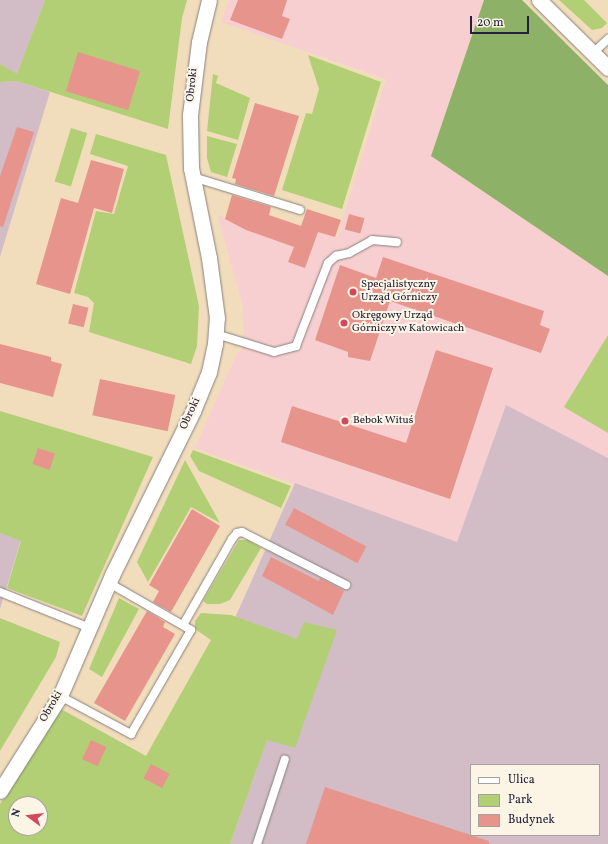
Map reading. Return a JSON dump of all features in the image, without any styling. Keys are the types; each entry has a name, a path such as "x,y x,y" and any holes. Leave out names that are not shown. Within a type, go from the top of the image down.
{"street":[{"name":"Obroki","path":"0,791 60,696 109,583 193,411 209,372 216,334 214,288 193,176 190,115 194,76 209,0"},
{"path":"538,0 608,68"}],"lane":[{"path":"593,53 608,38"},
{"path":"193,176 300,210"},
{"path":"216,334 274,352 296,346 328,263 336,256 349,253 372,240 397,242"},
{"path":"183,625 236,533 242,532 346,585"},
{"path":"60,696 131,734 191,630 109,583"},
{"path":"0,592 90,628"},
{"path":"257,844 285,759"}],"shaded area":[{"path":"0,0 45,0 17,75 0,64"},
{"path":"229,0 484,0 431,156 608,276 608,458 506,406 457,542 195,448 237,353 241,350 244,331 242,303 217,214 246,230 294,247 288,262 318,232 337,238 386,79 221,22"},
{"path":"16,81 50,92 0,257 0,82"},
{"path":"506,405 608,458 608,844 230,844 267,739 295,748 297,640 235,618 295,483 457,542"},
{"path":"0,533 21,540 0,609"}],"green space":[{"path":"45,0 187,0 182,18 168,129 16,81 0,82 0,64 17,74"},
{"path":"484,0 522,0 608,85 608,276 431,156"},
{"path":"559,0 584,0 607,23 602,28 592,30"},
{"path":"308,55 381,82 342,209 282,190 306,113 312,114 319,89"},
{"path":"213,74 218,76 216,83 250,98 238,140 207,131"},
{"path":"71,128 87,133 71,187 55,182"},
{"path":"96,134 166,155 199,306 197,346 191,364 89,332 94,303 88,297 74,293 96,211 114,214 128,166 90,154"},
{"path":"207,136 237,144 227,177 211,172 207,158"},
{"path":"608,335 608,433 564,407"},
{"path":"0,411 153,457 82,616 7,588 21,541 0,533"},
{"path":"193,450 291,486 281,508 199,471 190,456"},
{"path":"185,460 220,523 191,507 148,582 137,562"},
{"path":"239,540 248,540 261,548 230,600 220,604 207,604 203,601"},
{"path":"119,598 139,609 102,677 89,669"},
{"path":"201,613 231,615 297,639 304,622 337,630 295,748 267,740 230,844 0,844 0,804 61,709 146,756 211,640 195,629 195,621"},
{"path":"0,618 60,642 56,657 0,751"}],"building":[{"path":"238,0 287,0 282,16 290,19 282,39 230,20"},
{"path":"78,52 140,71 128,110 66,91"},
{"path":"255,103 299,116 274,196 235,184 236,179 232,178"},
{"path":"17,127 34,132 3,227 0,226 0,176"},
{"path":"91,160 124,169 112,213 94,208 70,294 36,284 61,198 78,203"},
{"path":"232,195 271,207 269,215 301,226 307,209 341,220 335,237 318,232 305,268 288,262 294,247 246,230 225,219"},
{"path":"349,214 364,218 360,234 345,229"},
{"path":"383,257 544,311 540,325 550,329 541,353 390,301 370,361 348,357 348,352 315,340 340,265 376,278"},
{"path":"73,304 89,308 84,327 68,323"},
{"path":"0,344 51,357 51,361 62,364 53,397 0,383"},
{"path":"436,350 493,368 450,499 281,442 292,406 406,443"},
{"path":"100,379 175,395 168,431 92,415"},
{"path":"38,448 55,454 49,470 32,464"},
{"path":"294,508 366,546 357,563 285,525"},
{"path":"192,509 220,526 171,612 153,602 159,591 149,585"},
{"path":"271,557 319,581 320,578 344,591 333,615 262,576"},
{"path":"147,611 165,622 163,627 175,634 125,721 94,703"},
{"path":"91,740 106,747 98,766 82,759"},
{"path":"151,764 170,774 162,788 143,778"},
{"path":"325,787 489,841 489,844 306,844"}],"place":[{"name":"Specjalistyczny Urząd Górniczy","path":"353,292"},
{"name":"Okręgowy Urząd Górniczy w Katowicach","path":"344,323"},
{"name":"Bebok Wituś","path":"345,421"}]}
